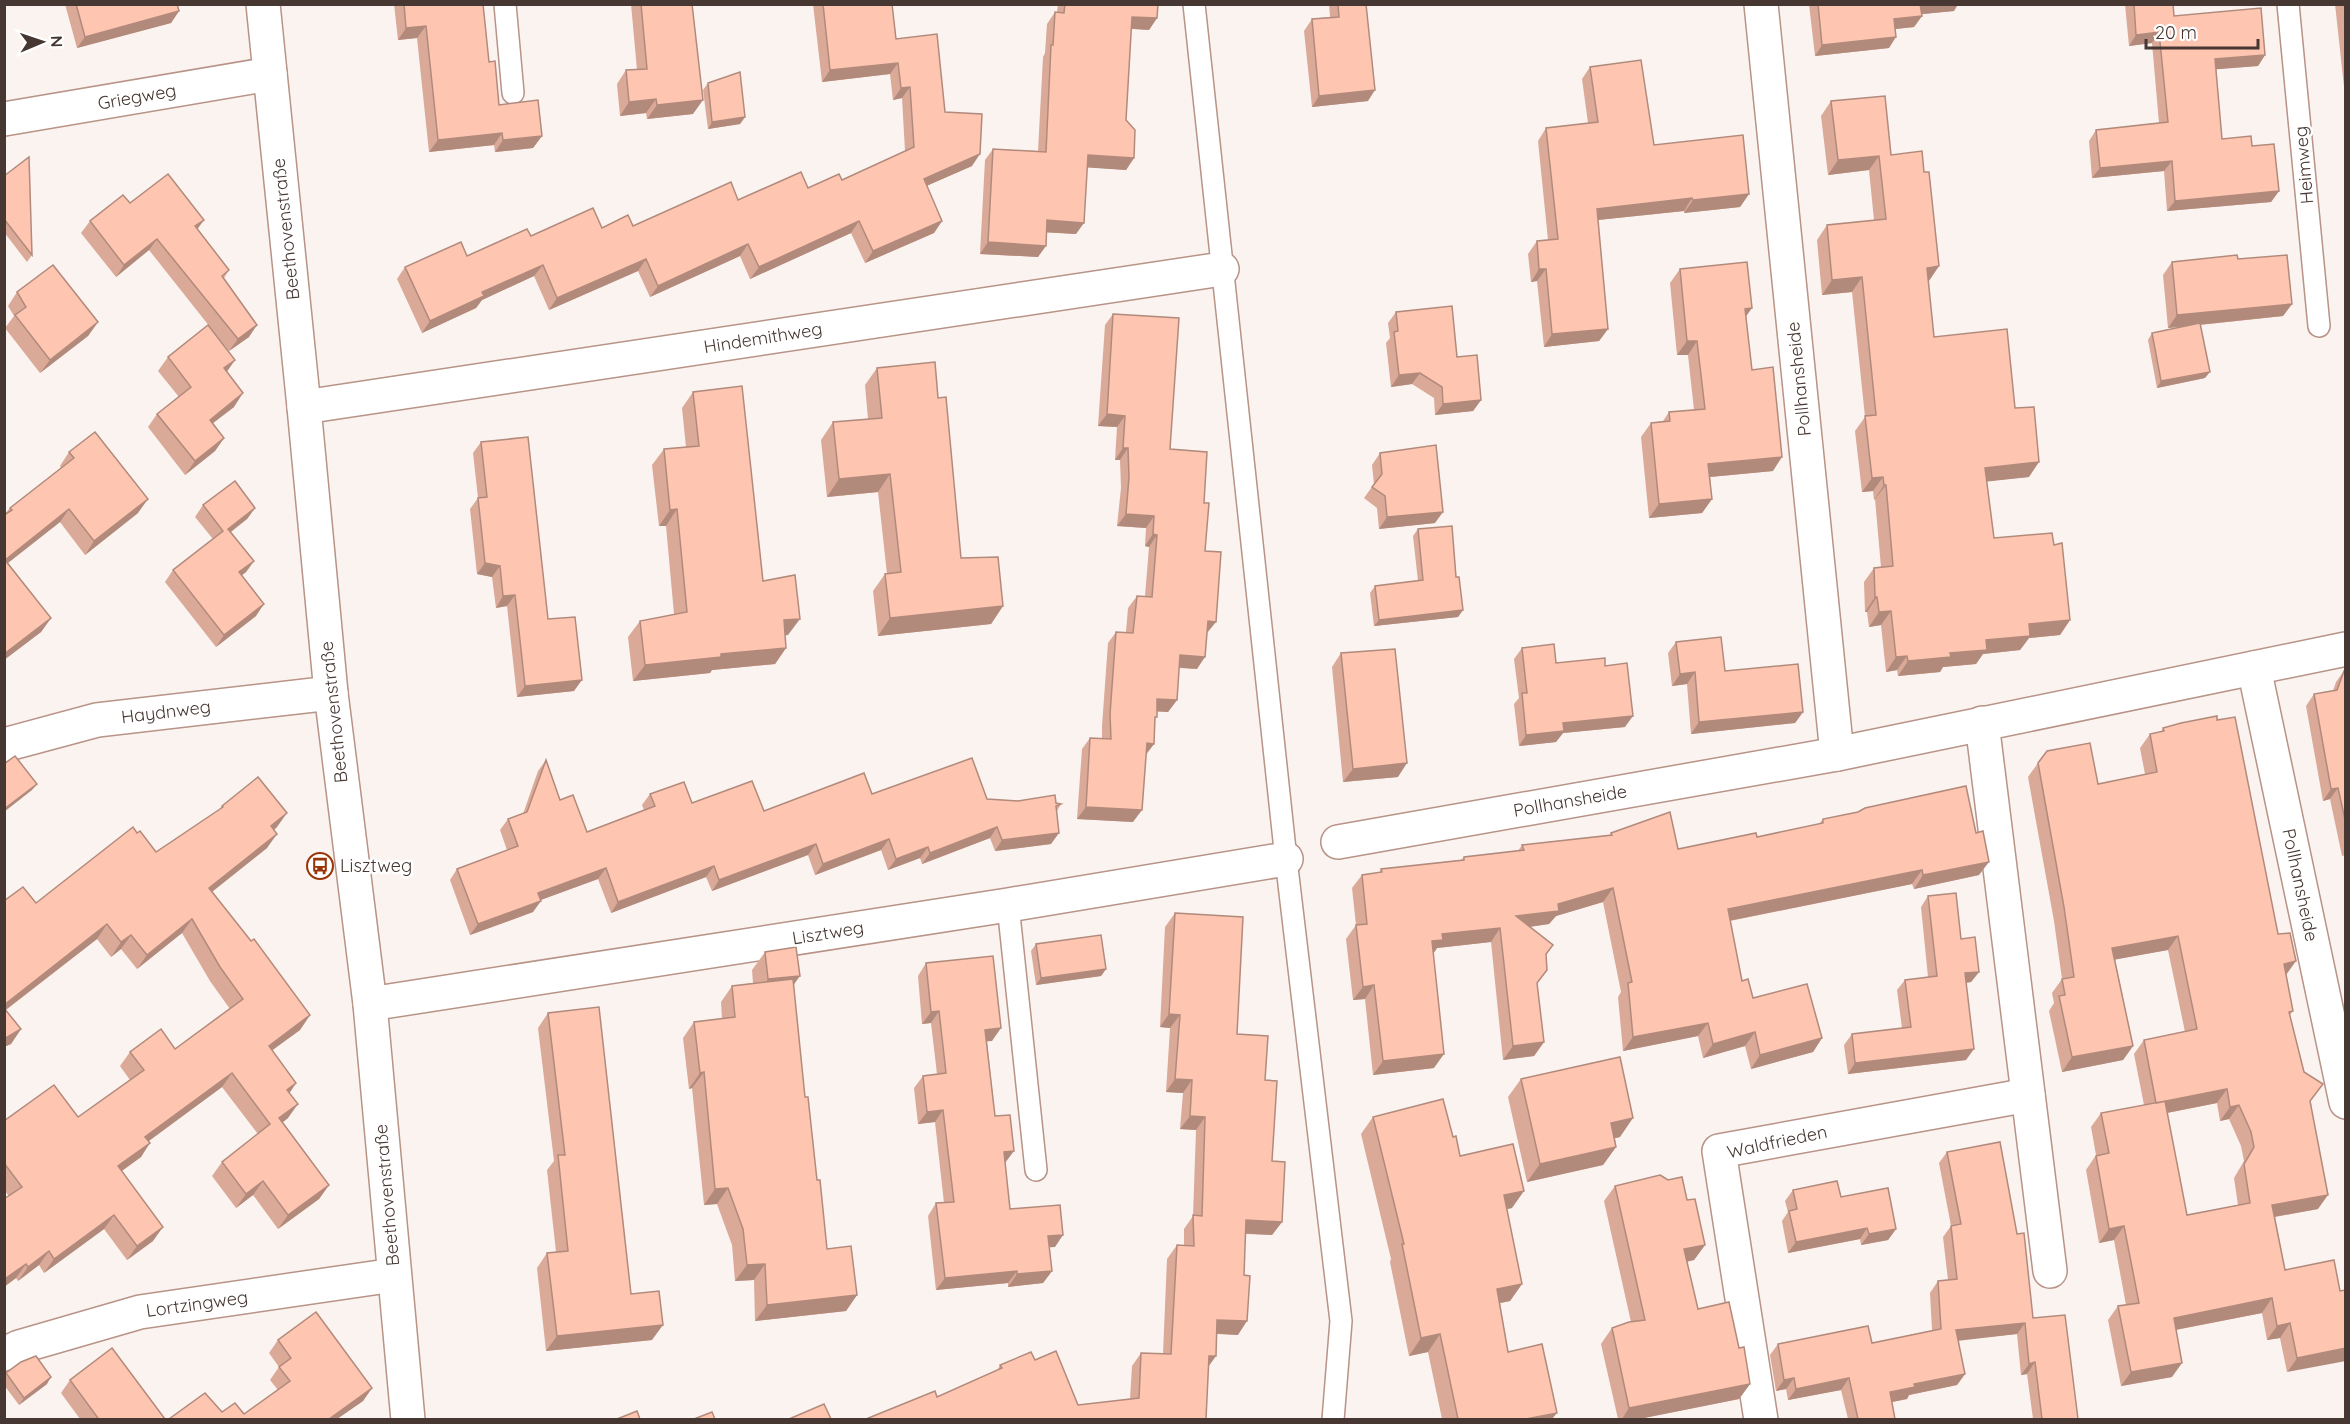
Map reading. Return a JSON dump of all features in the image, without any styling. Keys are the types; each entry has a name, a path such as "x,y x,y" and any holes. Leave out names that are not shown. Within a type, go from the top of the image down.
{"street":[{"name":"Beethovenstraße","path":"262,4 304,407 330,693 370,1004 408,1419"},
{"name":"Pollhansheide","path":"1761,4 1837,754"},
{"name":"Griegweg","path":"4,119 270,74"},
{"name":"Hindemithweg","path":"304,407 1222,269"},
{"name":"Pollhansheide","path":"1338,842 1837,754 2346,649"},
{"name":"Pollhansheide","path":"2254,668 2346,1102"},
{"name":"Haydnweg","path":"4,745 97,720 330,693"},
{"path":"1982,723 2050,1271"},
{"name":"Lisztweg","path":"370,1004 1008,906 1286,859"},
{"name":"Waldfrieden","path":"1761,1419 1719,1151 2028,1095"},
{"name":"Lortzingweg","path":"4,1354 19,1347 140,1312 394,1275"}],"lane":[{"path":"505,4 513,93"},
{"path":"1194,4 1286,859 1341,1321 1334,1419"},
{"name":"Heimweg","path":"2288,4 2319,326"},
{"path":"1008,906 1036,1170"}],"building":[{"path":"76,4 177,4 179,11 85,37"},
{"path":"404,4 483,4 489,62 495,61 499,105 538,100 542,136 503,140 502,133 438,140 426,26 406,28"},
{"path":"641,4 692,4 703,100 657,105 656,99 629,102 626,70 647,69"},
{"path":"823,4 892,4 896,39 937,34 945,112 982,114 980,154 924,179 942,221 873,251 859,221 759,267 748,244 658,286 646,259 557,298 543,265 482,292 484,296 430,321 405,267 461,242 467,256 527,229 531,236 593,208 602,228 628,215 633,226 731,182 738,200 801,172 808,188 839,174 842,180 914,147 910,87 901,88 898,63 830,70"},
{"path":"1065,4 1158,4 1157,18 1132,17 1126,120 1135,130 1134,158 1088,155 1084,223 1047,220 1046,246 988,242 993,149 1046,152 1051,45 1053,45 1055,12 1064,13"},
{"path":"1338,4 1366,4 1375,90 1319,96 1312,19 1339,17"},
{"path":"1818,4 1920,4 1922,16 1894,19 1896,37 1822,45"},
{"path":"2134,4 2173,4 2174,16 2261,8 2265,55 2215,59 2222,139 2251,136 2252,146 2274,144 2279,191 2175,201 2172,161 2100,168 2096,130 2168,122 2159,32 2136,35"},
{"path":"1641,60 1654,145 1743,135 1749,194 1597,209 1608,329 1552,334 1546,269 1539,269 1537,241 1558,239 1546,128 1598,122 1590,67"},
{"path":"740,72 745,117 712,122 708,83"},
{"path":"1885,96 1891,155 1922,151 1924,172 1929,172 1939,266 1927,268 1934,337 2007,329 2015,408 2034,407 2039,462 1985,468 1994,538 2052,533 2054,545 2062,543 2070,620 2029,624 2030,636 1986,640 1987,650 1950,653 1951,657 1908,661 1907,656 1896,657 1891,611 1879,612 1877,597 1875,597 1874,568 1893,566 1886,485 1884,485 1883,477 1872,478 1865,416 1876,415 1862,277 1832,280 1827,225 1886,219 1879,156 1838,160 1831,101"},
{"path":"29,157 32,255 4,219 4,176"},
{"path":"168,174 204,220 195,226 229,270 222,276 257,325 238,339 157,239 124,265 90,221 123,195 130,203"},
{"path":"2237,255 2238,259 2287,255 2292,304 2177,315 2172,262"},
{"path":"1747,262 1752,308 1745,309 1752,370 1773,367 1782,457 1708,464 1712,499 1659,504 1651,423 1670,421 1669,412 1705,409 1697,341 1687,341 1680,269"},
{"path":"53,265 98,322 50,360 15,315 26,307 17,292"},
{"path":"1452,306 1457,357 1477,355 1481,400 1443,404 1442,387 1420,373 1399,375 1394,332 1398,331 1396,312"},
{"path":"1113,314 1179,318 1170,449 1207,452 1204,503 1209,503 1205,551 1221,552 1216,622 1208,621 1205,657 1180,655 1177,700 1157,699 1154,744 1147,743 1142,810 1086,807 1090,738 1111,739 1110,714 1116,632 1133,633 1137,596 1152,597 1157,535 1153,534 1154,516 1126,514 1129,477 1128,448 1123,448 1125,416 1107,414"},
{"path":"2200,323 2210,372 2161,381 2152,333"},
{"path":"208,325 235,360 224,368 243,393 210,420 224,438 195,461 157,414 191,387 168,357"},
{"path":"935,362 938,398 946,397 961,558 998,557 1003,606 890,618 885,574 901,572 890,474 839,479 833,422 882,418 877,368"},
{"path":"742,386 763,581 795,575 800,619 784,620 786,648 721,654 721,657 645,665 640,621 687,612 677,509 670,510 664,449 699,446 693,392"},
{"path":"95,432 148,499 94,541 69,509 5,560 51,618 4,654 4,515 74,458 69,452"},
{"path":"528,437 548,619 575,617 582,680 525,686 515,595 503,596 500,566 485,563 478,498 487,497 481,442"},
{"path":"1436,445 1443,512 1387,517 1385,496 1372,487 1382,474 1380,453"},
{"path":"235,481 255,508 228,529 254,561 239,572 264,604 224,635 173,570 223,531 203,505"},
{"path":"1452,526 1456,577 1459,577 1463,610 1379,620 1375,586 1423,580 1418,529"},
{"path":"1721,637 1725,671 1798,664 1803,712 1699,722 1695,672 1680,674 1676,642"},
{"path":"1554,644 1556,663 1605,658 1605,666 1627,663 1633,716 1563,723 1564,731 1526,735 1522,693 1527,693 1522,648"},
{"path":"1395,649 1407,763 1353,769 1341,653"},
{"path":"2344,671 2346,672 2346,824 2338,788 2331,789 2314,694 2337,690"},
{"path":"2217,716 2217,720 2235,717 2278,934 2290,933 2296,961 2284,964 2293,1011 2289,1012 2304,1072 2323,1084 2310,1101 2328,1195 2272,1205 2285,1270 2334,1260 2340,1291 2346,1290 2346,1348 2297,1358 2290,1323 2277,1326 2272,1298 2174,1318 2182,1363 2131,1372 2118,1306 2139,1303 2124,1226 2109,1229 2096,1156 2109,1153 2101,1113 2156,1103 2144,1040 2197,1029 2178,936 2112,948 2133,1046 2072,1057 2059,996 2065,995 2062,979 2074,977 2038,763 2047,751 2090,743 2098,784 2157,772 2150,734 2164,731 2163,728 2181,723","holes":["2227,1089 2230,1107 2239,1105 2251,1132 2254,1147 2244,1164 2250,1203 2187,1215 2165,1101"]},
{"path":"15,756 37,784 4,809 4,764"},
{"path":"972,758 987,799 1018,801 1055,795 1056,803 1061,804 1056,806 1059,833 1002,840 997,827 930,853 928,847 896,859 889,839 823,864 816,844 719,880 714,866 618,902 606,868 538,893 541,901 478,924 457,869 518,846 508,819 527,812 546,760 560,800 573,795 587,832 655,806 650,794 684,782 692,803 752,781 764,811 864,773 872,794"},
{"path":"258,777 287,813 271,826 277,834 209,888 251,941 254,939 310,1015 269,1046 296,1083 287,1090 298,1104 279,1118 329,1185 288,1215 263,1181 246,1194 222,1162 270,1124 232,1073 145,1137 150,1143 118,1166 163,1227 137,1246 114,1215 54,1259 49,1251 28,1267 26,1264 6,1278 4,1277 4,1199 22,1187 4,1163 4,1121 54,1085 78,1117 144,1070 130,1052 161,1029 175,1049 243,999 220,967 192,919 147,955 131,935 121,942 107,924 4,1005 4,901 23,887 36,903 133,827 137,833 140,831 156,852 223,807"},
{"path":"1966,786 1976,833 1983,831 1989,862 1923,875 1922,870 1728,909 1742,981 1748,979 1753,998 1807,984 1822,1038 1760,1055 1755,1032 1713,1044 1708,1023 1633,1037 1628,983 1632,982 1613,888 1558,904 1559,911 1516,916 1553,945 1546,954 1547,970 1537,983 1544,1042 1513,1046 1500,928 1442,934 1443,940 1432,941 1444,1054 1383,1061 1374,985 1363,987 1356,925 1367,924 1362,875 1382,872 1381,869 1464,860 1464,857 1524,850 1522,845 1612,835 1611,833 1670,812 1678,849 1756,833 1757,837 1823,823 1823,819 1858,812 1865,808"},
{"path":"1956,893 1961,939 1975,937 1979,972 1965,973 1974,1049 1855,1063 1852,1034 1911,1027 1905,980 1937,976 1928,896"},
{"path":"1175,913 1243,917 1237,1034 1268,1036 1265,1080 1277,1081 1272,1161 1285,1162 1282,1222 1246,1220 1244,1275 1250,1276 1247,1321 1217,1320 1216,1356 1209,1356 1206,1419 866,1419 935,1391 937,1397 1002,1368 1000,1365 1031,1352 1035,1360 1056,1351 1078,1405 1139,1398 1141,1353 1171,1354 1177,1245 1194,1246 1193,1215 1202,1216 1205,1117 1190,1116 1192,1080 1175,1079 1180,1015 1169,1014"},
{"path":"1101,935 1106,969 1041,978 1036,944"},
{"path":"796,947 800,976 768,979 765,952"},
{"path":"993,956 1001,1028 985,1030 995,1116 1010,1115 1014,1151 1004,1152 1010,1209 1060,1205 1063,1235 1048,1236 1052,1271 1017,1274 1017,1271 945,1278 936,1203 954,1202 943,1110 927,1112 923,1076 946,1073 939,1011 931,1012 926,963"},
{"path":"793,979 805,1097 808,1097 827,1249 851,1246 857,1295 767,1305 765,1264 747,1265 743,1229 728,1188 715,1189 704,1072 700,1073 694,1022 735,1017 732,986"},
{"path":"599,1007 631,1294 659,1291 663,1325 557,1336 547,1253 568,1251 558,1155 565,1155 548,1013"},
{"path":"4,1008 21,1029 4,1039"},
{"path":"1620,1057 1633,1118 1611,1123 1616,1147 1540,1164 1521,1079"},
{"path":"1443,1099 1453,1137 1456,1136 1460,1156 1513,1144 1524,1191 1504,1195 1522,1284 1497,1289 1508,1352 1542,1344 1557,1413 1526,1419 1458,1419 1440,1334 1421,1338 1402,1244 1404,1244 1373,1117"},
{"path":"2000,1142 2017,1234 2024,1233 2033,1318 2065,1315 2078,1419 2042,1419 2035,1362 2029,1364 2025,1323 1956,1330 1965,1374 1914,1384 1915,1387 1890,1392 1895,1419 1858,1419 1849,1378 1796,1389 1794,1378 1784,1380 1778,1344 1868,1326 1872,1343 1941,1329 1938,1281 1957,1279 1951,1226 1961,1224 1947,1152"},
{"path":"1660,1175 1668,1180 1682,1177 1687,1200 1695,1199 1705,1245 1684,1249 1698,1309 1729,1302 1739,1348 1744,1347 1750,1384 1629,1408 1612,1328 1629,1322 1645,1320 1615,1186"},
{"path":"1837,1181 1841,1197 1888,1188 1896,1229 1869,1234 1867,1228 1796,1242 1789,1211 1797,1209 1793,1190"},
{"path":"316,1312 372,1388 329,1419 169,1419 205,1393 222,1412 235,1403 244,1414 290,1381 279,1367 291,1358 278,1340"},
{"path":"112,1348 165,1419 95,1419 98,1418 70,1380"},
{"path":"36,1356 51,1377 24,1398 6,1373 21,1362"},
{"path":"824,1404 831,1419 789,1419"},
{"path":"637,1411 640,1419 617,1419"},
{"path":"712,1412 715,1419 694,1419"}],"place":[{"name":"Lisztweg","path":"320,866"}]}
